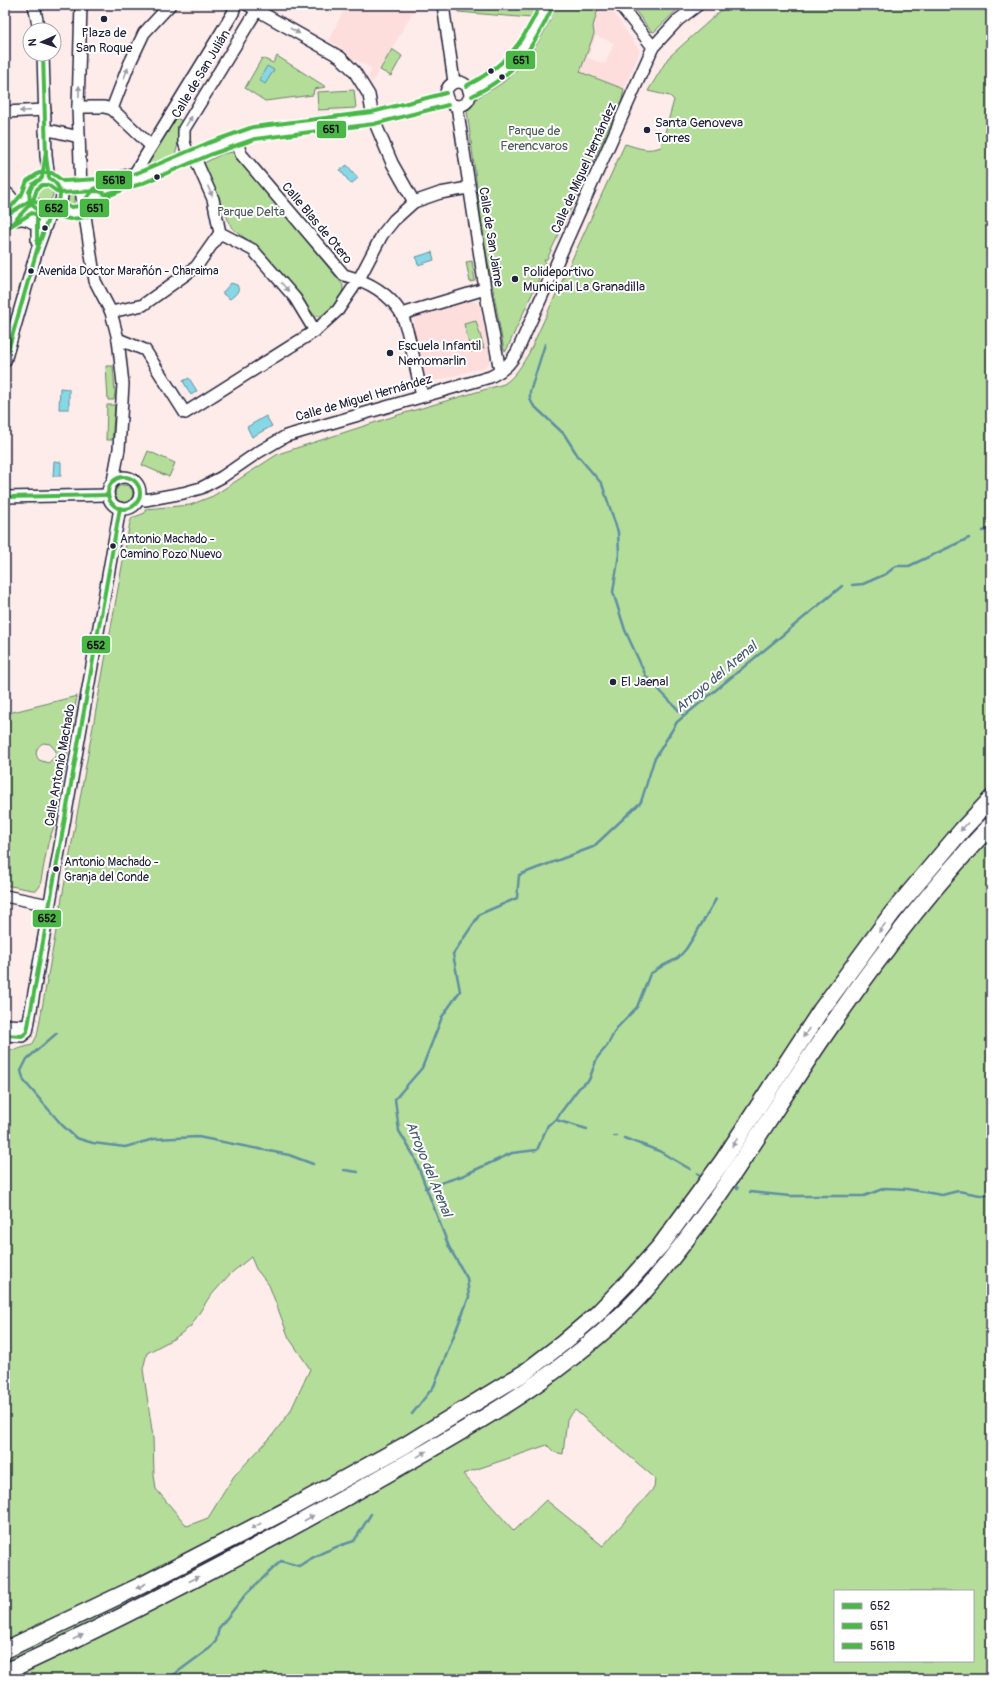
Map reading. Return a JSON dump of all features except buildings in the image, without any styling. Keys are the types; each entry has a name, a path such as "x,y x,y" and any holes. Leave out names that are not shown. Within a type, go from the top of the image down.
{"highway":[{"path":"5,1650 142,1586 291,1508 404,1446 524,1372 563,1343 597,1314 661,1245 717,1169 821,1010 893,912 962,830 991,799"},
{"path":"5,1677 59,1647 289,1530 413,1460 532,1388 573,1357 608,1327 641,1296 675,1256 736,1172 833,1023 906,925 991,825"},
{"path":"5,1645 35,1636"},
{"path":"5,1672 59,1647"}],"street":[{"path":"34,5 37,22"},
{"path":"81,5 78,107 81,186 95,280 111,312 118,339 123,384 120,449 113,481 108,490 108,496 112,504 120,508 128,508 132,507 139,499 140,490 126,468 120,449"},
{"path":"112,109 128,67 144,33 170,5"},
{"name":"Calle de San Julián","path":"108,188 111,180 135,173 233,12 235,5"},
{"path":"442,5 454,82"},
{"path":"470,91 508,68 527,45 547,5"},
{"path":"620,5 653,47"},
{"name":"Calle de Miguel Hernández","path":"139,499 145,500 164,495 183,494 202,488 286,436 490,377 500,372 510,364 517,352 653,47 678,20 698,5"},
{"path":"255,7 340,57 354,71 369,95 373,118 392,163 414,202"},
{"name":"Calle de San Julián","path":"220,233 213,199 184,142 184,129 255,7"},
{"path":"42,62 46,178"},
{"path":"454,82 462,82 470,91 469,98 464,104 457,106 451,104 447,99 446,95 448,87 454,82"},
{"path":"52,210 73,215 84,212 91,200 108,188 139,179 191,156 254,133 373,118 447,99"},
{"name":"Calle de San Jaime","path":"457,106 468,188 500,372"},
{"path":"78,107 104,107 112,109 151,146"},
{"path":"5,112 45,110"},
{"path":"45,131 53,131 79,137"},
{"name":"Calle Blas de Otero","path":"236,139 241,154 344,275 359,279 373,286 390,299 402,314 410,340 422,396"},
{"path":"5,188 12,189 31,202 45,212 57,207 62,198 60,187 57,183 46,178 37,180 30,186 31,202 38,226 37,250"},
{"path":"60,187 99,185 108,188"},
{"path":"118,339 145,350 185,413 314,331 338,310 359,279 382,235 394,220 414,202 440,193 468,188"},
{"path":"5,192 14,200 14,212"},
{"path":"6,222 14,212 31,202"},
{"path":"6,222 31,202"},
{"path":"5,361 37,250 52,210"},
{"path":"6,222 20,218 28,220 38,226"},
{"path":"111,312 143,305 196,267 220,233 252,250 295,298 314,331"},
{"path":"402,314 485,289"},
{"path":"113,481 123,477 135,481"},
{"name":"Calle de Miguel Hernández","path":"135,481 164,495"},
{"path":"5,497 108,496"},
{"name":"Calle Antonio Machado","path":"22,1030 49,905 120,508"},
{"path":"5,896 49,905"},
{"path":"5,1025 22,1030"},
{"path":"5,1035 22,1030"}],"shaded area":[{"path":"347,5 417,5 372,83 368,76 371,71 370,67 353,59 347,52 328,40"},
{"path":"609,6 640,51 624,89 580,72 594,34 593,26 598,9","holes":["596,36 614,43 605,64 588,58"]},
{"path":"470,301 476,302 480,306 490,358 489,363 485,367 432,382 424,376 419,352 415,349 414,318 417,315"}],"green space":[{"path":"457,5 536,5 531,18 458,12"},
{"name":"Parque de Ferencvaros","path":"556,5 608,5 598,9 593,26 594,34 580,72 624,89 622,100 547,259 544,260 546,263 506,351 504,350 484,240 467,111 471,103 511,76 527,58 541,37"},
{"path":"631,5 682,5 654,32 651,31"},
{"path":"727,5 991,5 991,1679 5,1679 5,1049 14,1050 32,1045 37,1036 130,522 132,518 145,513 145,509 190,505 213,496 278,454 398,415 504,384 512,378 529,353 625,144 647,149 661,147 674,100 670,96 648,91 668,58","holes":["251,1257 256,1269 269,1285 289,1338 310,1369 290,1412 271,1437 234,1476 208,1518 187,1526 156,1489 153,1437 143,1369 147,1353 175,1338 191,1326 208,1299 230,1274","575,1410 655,1478 654,1488 603,1546 546,1500 514,1531 463,1474 547,1445 554,1452 563,1454 567,1419"]},
{"path":"392,49 402,56 391,76 380,70"},
{"path":"277,56 326,87 314,89 313,95 265,101 245,88 262,58 273,63"},
{"path":"354,90 356,108 318,110 317,92"},
{"path":"173,116 184,122 178,129 178,144 175,155 143,169"},
{"name":"Parque Delta","path":"233,152 343,285 342,294 334,306 323,316 315,316 258,248 232,228 202,164 222,154"},
{"path":"42,186 48,186 53,191 51,200 48,202 42,202 37,197 37,191"},
{"path":"66,191 74,191 74,209 61,210 66,199"},
{"path":"472,261 475,281 470,282 466,262"},
{"path":"476,321 484,348 471,352 464,324"},
{"path":"106,366 113,366 115,392 114,400 108,400"},
{"path":"107,405 115,405 112,440 106,440"},
{"path":"148,451 175,463 169,477 142,465"},
{"path":"120,485 128,485 133,490 131,501 128,503 120,503 115,498 115,490"},
{"path":"77,696 56,821 48,843 40,886 37,890 5,885 5,714","holes":["43,743 50,744 56,751 55,757 48,763 39,760 36,753 39,746"]}],"water":[{"path":"267,66 274,70 265,84 259,80"},
{"path":"347,165 358,178 351,184 340,170"},
{"path":"432,252 434,260 418,265 416,257"},
{"path":"231,283 237,285 238,289 237,293 230,299 223,294 223,292"},
{"path":"189,378 197,391 191,395 183,381"},
{"path":"60,388 69,389 69,409 59,409"},
{"path":"266,416 272,426 252,437 247,427"},
{"path":"54,461 61,462 61,476 53,476"}],"waterway":[{"path":"545,344 530,392 530,399 533,405 564,434 578,456 602,484 618,532 619,554 613,592 625,630 646,676 684,716"},
{"name":"Arroyo del Arenal","path":"983,531 991,528"},
{"name":"Arroyo del Arenal","path":"852,585 863,584 886,574 896,566 909,566 969,538"},
{"name":"Arroyo del Arenal","path":"412,1414 434,1386 469,1297 467,1278 449,1247 414,1156 399,1131 395,1099 422,1068 442,1017 460,991 453,954 480,914 517,898 519,875 593,847 641,802 654,760 677,722 842,586"},
{"path":"556,1120 579,1088 589,1080 597,1058 607,1046 616,1029 637,1007 650,974 678,958 686,949 716,899"},
{"path":"57,1033 27,1059 21,1071 24,1081 62,1125 76,1138 93,1143 125,1147 154,1139 198,1137 289,1155 313,1164"},
{"path":"425,1188 462,1176 512,1153 537,1150 548,1125 556,1120 587,1129"},
{"path":"624,1138 659,1151 690,1169"},
{"path":"344,1170 358,1172"},
{"path":"750,1192 790,1196 864,1196 885,1188 907,1189 942,1195 958,1191 980,1195 991,1195"},
{"name":"Arroyo del Arenal","path":"168,1679 210,1648 216,1641 219,1628 246,1594 281,1561 299,1566 325,1551 354,1541 371,1514"}],"transit line":[{"name":"561B","path":"466,86 492,71 511,53 527,31 540,5"},
{"name":"651","path":"472,96 500,80 521,60 545,23 552,8"},
{"name":"652","path":"5,361 37,250 51,211 60,198 57,185 49,178 46,156 43,62"},
{"name":"561B","path":"5,214 22,194 27,181 39,173 52,173 63,181 99,179 106,182 137,173 208,143 253,127 372,112 446,93"},
{"name":"651","path":"9,227 33,201 37,189 42,185 48,185 59,193 98,191 106,194 141,184 212,154 255,139 374,124 448,105"},
{"name":"652","path":"37,244 37,210 30,201 29,192 33,184 42,178 46,151"},
{"name":"561B","path":"5,216 31,200 43,205 58,204 71,207 80,206 95,188 119,178"},
{"name":"651","path":"9,227 32,213 42,217 53,216 70,219 88,216 103,198 123,190"},
{"name":"652","path":"121,477 127,477 137,484 140,493 139,499 133,506 127,509 121,509 111,502 108,496 108,490 115,480 121,477"},
{"name":"652","path":"5,497 108,495"},
{"name":"652","path":"5,1035 22,1036 27,1032 120,508"}],"place":[{"name":"Plaza de San Roque","path":"104,19"},
{"name":"Santa Genoveva Torres","path":"647,130"},
{"name":"Avenida Doctor Marañón - Charaima","path":"31,271"},
{"name":"Polideportivo Municipal La Granadilla","path":"515,279"},
{"name":"Escuela Infantil Nemomarlin","path":"390,353"},
{"name":"Antonio Machado - Camino Pozo Nuevo","path":"113,546"},
{"name":"El Jaenal","path":"613,682"},
{"name":"Antonio Machado - Granja del Conde","path":"56,869"}]}
